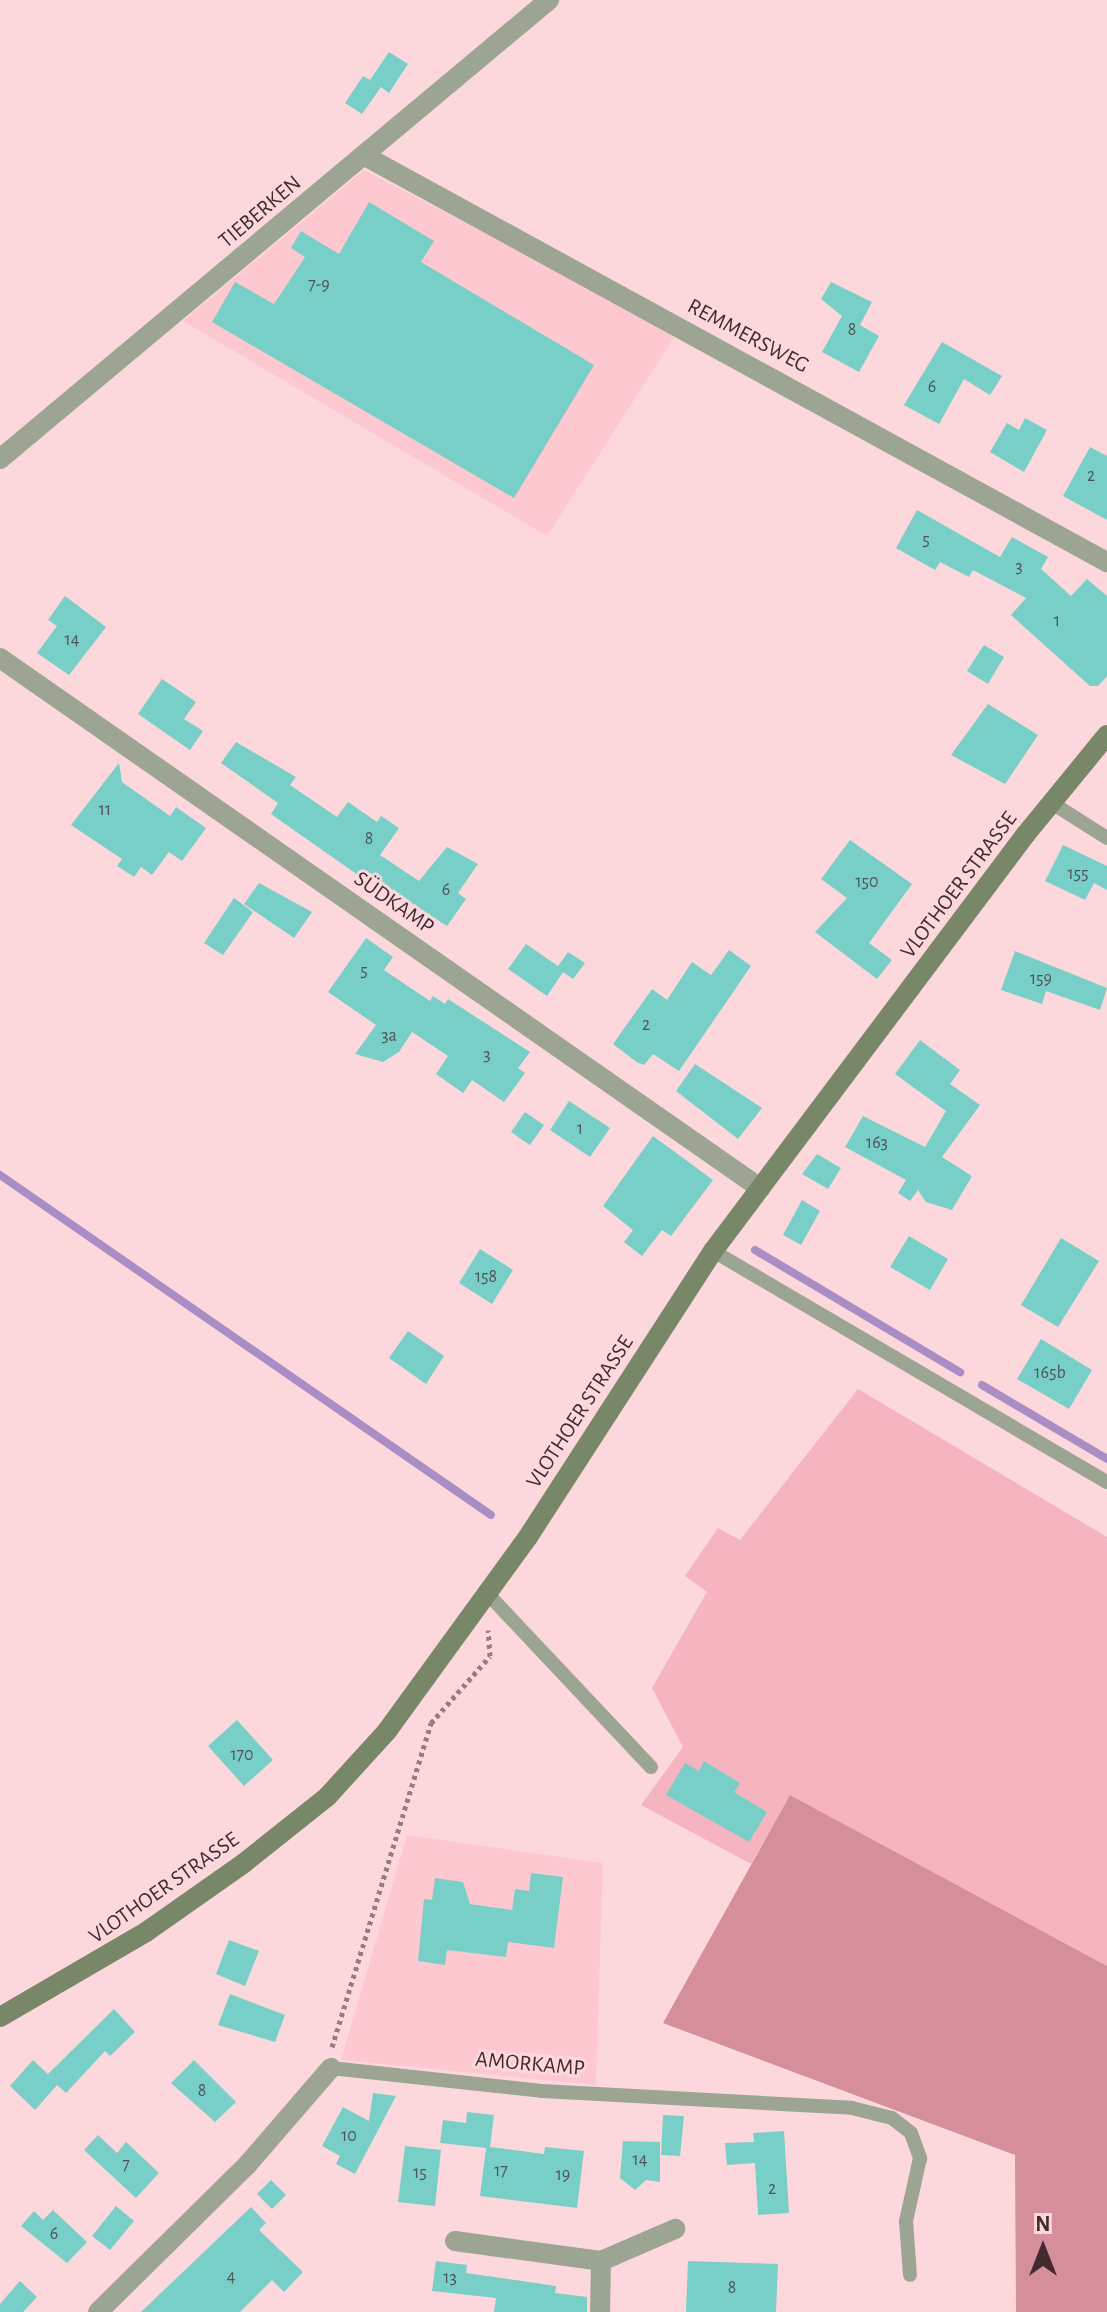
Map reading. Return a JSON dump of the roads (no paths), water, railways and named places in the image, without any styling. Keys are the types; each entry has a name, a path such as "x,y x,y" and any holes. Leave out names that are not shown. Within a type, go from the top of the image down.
{"street":[{"name":"TIEBERKEN","path":"0,459 549,0"},
{"name":"REMMERSWEG","path":"365,156 1107,562"},
{"name":"SÜDKAMP","path":"0,658 760,1188"},
{"name":"VLOTHOER STRASSE","path":"0,2017 146,1932 327,1797 387,1731 528,1537 713,1251 1052,803 1107,735"},
{"path":"98,2312 248,2164 331,2068"},
{"path":"455,2241 601,2261 675,2229"},
{"path":"600,2312 601,2261"}],"lane":[{"path":"1052,803 1107,838"},
{"path":"713,1251 1107,1482"},
{"path":"480,1599 651,1767"},
{"name":"AMORKAMP","path":"331,2068 542,2091 852,2108 892,2118 911,2133 920,2158 906,2221 910,2275"}],"waterway":[{"path":"0,1175 491,1515"},
{"path":"755,1250 960,1372"},
{"path":"982,1385 1107,1459"}]}
